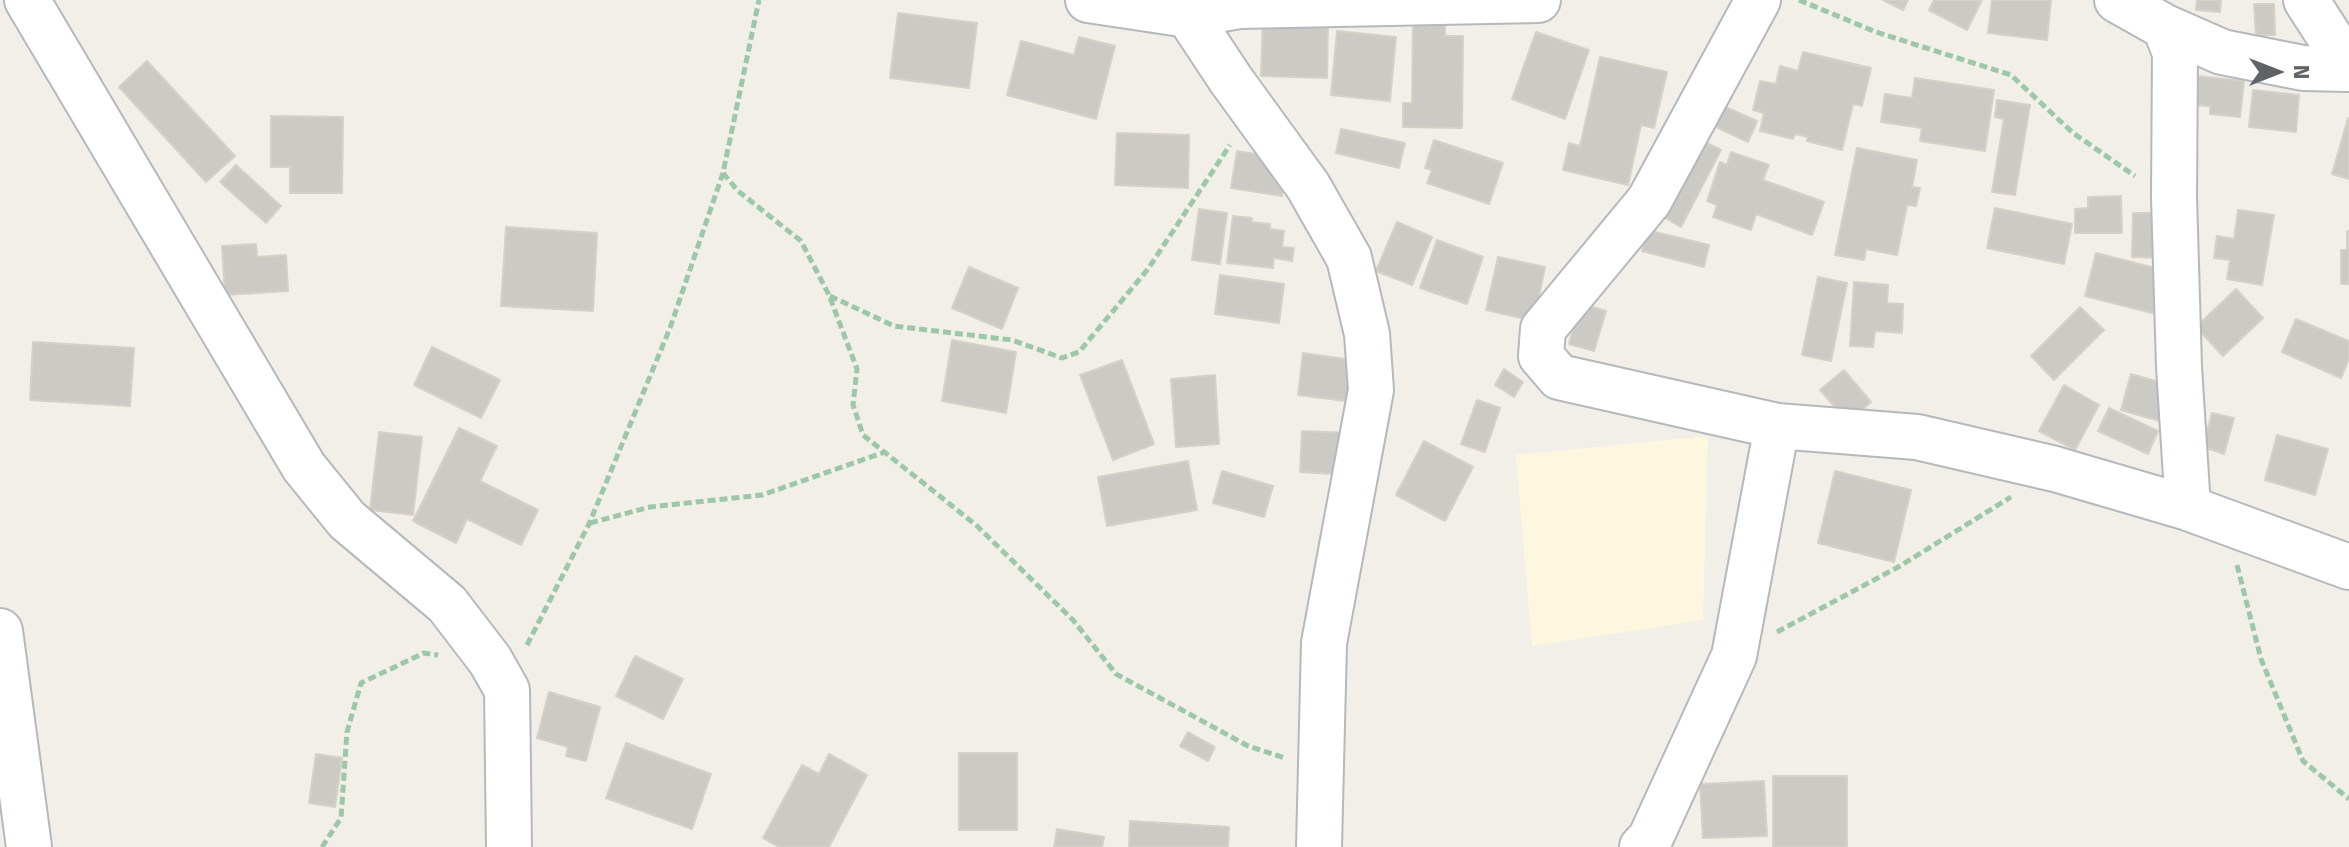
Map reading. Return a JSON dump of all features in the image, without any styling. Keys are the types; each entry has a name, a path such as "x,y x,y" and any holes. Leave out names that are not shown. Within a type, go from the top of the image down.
{"street":[{"path":"27,0 304,467 347,520 447,604 498,675 509,847"},
{"path":"1088,0 1188,15 1240,3 1538,0"},
{"path":"1758,0 1649,201 1543,329 1541,356 1559,377 1777,426 1917,437 2055,469 2207,515 2349,567"},
{"path":"2117,0 2165,27 2222,52 2303,68 2349,68"},
{"path":"2306,0 2349,68"},
{"path":"1188,15 1308,186 1349,258 1367,334 1371,390 1324,643 1319,847"},
{"path":"2165,27 2175,53 2174,197 2179,367 2207,515"},
{"path":"1642,847 1650,839 1734,656 1777,426"},
{"path":"0,631 29,847"}],"path":[{"path":"322,847 341,818 347,732 361,683 424,653 498,675 589,524 670,328 723,173 759,0"},
{"path":"1799,0 1876,32 2011,75 2073,133 2135,176 2174,197"},
{"path":"829,295 894,326 1012,340 1062,358 1079,352 1148,269 1253,111"},
{"path":"723,173 738,191 801,241 829,295 857,369 853,405 863,435 976,525 1073,620 1116,674 1248,746 1319,770"},
{"path":"589,524 650,507 762,495 885,452"},
{"path":"1734,656 1900,566 2055,469"},
{"path":"2207,515 2303,761 2349,799"}],"shaded area":[{"path":"1708,436 1703,620 1532,646 1516,455"}],"building":[{"path":"1883,0 1908,0 1903,10"},
{"path":"1934,0 1982,0 1967,30 1929,10"},
{"path":"1992,0 2051,0 2047,40 1988,33"},
{"path":"2197,0 2221,0 2220,12 2196,10"},
{"path":"2254,4 2274,4 2275,35 2256,35"},
{"path":"898,13 977,23 969,88 890,78"},
{"path":"1263,16 1328,18 1327,78 1261,76"},
{"path":"1413,18 1445,18 1445,36 1463,36 1462,128 1403,127 1403,103 1412,103"},
{"path":"1337,31 1396,37 1390,101 1331,95"},
{"path":"1536,32 1589,50 1565,119 1512,99"},
{"path":"1079,37 1115,46 1096,119 1007,95 1021,41 1074,55"},
{"path":"1803,52 1871,68 1862,106 1853,104 1842,150 1807,141 1808,137 1795,134 1793,139 1760,131 1764,113 1753,110 1760,81 1776,84 1780,66 1798,71"},
{"path":"1600,57 1667,72 1654,128 1641,125 1628,185 1563,170 1569,143 1580,146"},
{"path":"147,61 235,156 206,182 119,87"},
{"path":"2197,76 2244,81 2240,117 2210,114 2210,106 2194,105"},
{"path":"1915,78 1994,90 1985,151 1920,141 1922,128 1881,122 1885,94 1912,98"},
{"path":"2253,90 2299,95 2296,132 2249,127"},
{"path":"1997,100 2030,105 2015,195 1992,192 2004,119 1995,117"},
{"path":"1721,105 1757,121 1748,142 1712,125"},
{"path":"271,116 343,117 342,193 290,193 290,167 271,167"},
{"path":"2349,118 2349,179 2332,174"},
{"path":"1341,129 1405,143 1399,168 1336,153"},
{"path":"1117,133 1189,135 1188,188 1115,185"},
{"path":"1695,137 1721,150 1681,227 1656,213"},
{"path":"1434,140 1503,163 1489,204 1427,183 1432,170 1425,168"},
{"path":"1857,148 1917,160 1912,187 1920,188 1916,206 1907,205 1897,255 1866,249 1864,260 1835,255"},
{"path":"1237,151 1287,159 1282,196 1231,188"},
{"path":"1731,152 1769,165 1763,180 1824,202 1812,235 1756,214 1751,230 1713,217 1717,205 1707,201 1720,162 1727,165"},
{"path":"236,165 281,206 266,223 220,182"},
{"path":"2121,196 2122,233 2075,233 2075,209 2088,208 2088,197"},
{"path":"1995,208 2072,224 2064,264 1987,248"},
{"path":"1199,209 1227,213 1220,264 1192,260"},
{"path":"2238,210 2274,215 2262,285 2227,279 2230,260 2214,258 2217,236 2234,239"},
{"path":"2133,213 2165,213 2164,258 2132,257"},
{"path":"1233,216 1252,218 1251,222 1270,224 1270,229 1284,231 1282,247 1294,248 1292,261 1274,258 1273,268 1227,263"},
{"path":"1397,222 1432,237 1412,285 1376,271"},
{"path":"506,227 597,233 593,311 501,306"},
{"path":"1647,230 1709,245 1704,267 1642,251"},
{"path":"2347,231 2349,284 2341,284 2341,250 2347,250"},
{"path":"1437,240 1483,257 1467,304 1420,288"},
{"path":"256,244 257,257 286,255 288,291 225,295 222,246"},
{"path":"2096,253 2167,271 2156,314 2085,296"},
{"path":"1498,257 1545,267 1534,321 1486,310"},
{"path":"969,267 1018,288 1002,329 952,308"},
{"path":"1220,275 1284,284 1279,323 1215,314"},
{"path":"1818,277 1847,283 1831,361 1802,355"},
{"path":"1854,282 1888,285 1887,303 1903,304 1902,333 1875,331 1873,347 1850,346"},
{"path":"2236,289 2263,318 2223,356 2196,327"},
{"path":"1580,303 1606,311 1594,351 1569,344"},
{"path":"2080,307 2104,330 2054,380 2031,356"},
{"path":"2296,319 2349,341 2349,359 2341,378 2282,352"},
{"path":"952,340 1016,352 1006,413 942,401"},
{"path":"33,342 134,348 130,406 30,400"},
{"path":"432,347 500,380 481,418 414,385"},
{"path":"1303,353 1359,361 1354,402 1298,395"},
{"path":"1122,360 1154,444 1113,460 1080,375"},
{"path":"1504,369 1523,382 1514,397 1495,385"},
{"path":"1844,370 1871,402 1848,422 1820,390"},
{"path":"2131,374 2173,386 2163,422 2121,410"},
{"path":"1215,375 1219,444 1176,447 1171,379"},
{"path":"2064,385 2099,405 2075,450 2039,431"},
{"path":"1477,400 1500,408 1485,452 1461,444"},
{"path":"2109,408 2158,431 2148,454 2098,431"},
{"path":"2212,413 2234,418 2224,454 2203,447"},
{"path":"459,428 497,446 480,481 538,510 521,545 467,519 456,543 413,521"},
{"path":"1302,431 1350,433 1349,475 1300,472"},
{"path":"379,432 422,437 413,515 370,510"},
{"path":"2277,435 2328,449 2315,495 2265,480"},
{"path":"1424,441 1473,467 1445,521 1396,495"},
{"path":"1188,461 1197,510 1107,526 1098,477"},
{"path":"1222,471 1273,486 1264,517 1213,503"},
{"path":"1835,471 1911,490 1894,562 1818,543"},
{"path":"635,656 683,679 663,719 616,696"},
{"path":"549,692 600,707 586,761 566,756 568,747 537,738"},
{"path":"1188,732 1215,747 1208,761 1180,746"},
{"path":"626,743 711,774 692,829 606,798"},
{"path":"959,753 1017,753 1017,830 959,830"},
{"path":"316,754 342,758 335,807 309,803"},
{"path":"829,754 867,775 829,847 779,847 763,838 802,765 819,774"},
{"path":"1773,776 1847,776 1847,847 1773,847"},
{"path":"1764,781 1767,836 1703,838 1700,784"},
{"path":"1130,821 1229,827 1228,847 1129,847"},
{"path":"1057,829 1104,837 1102,847 1054,847"}]}
